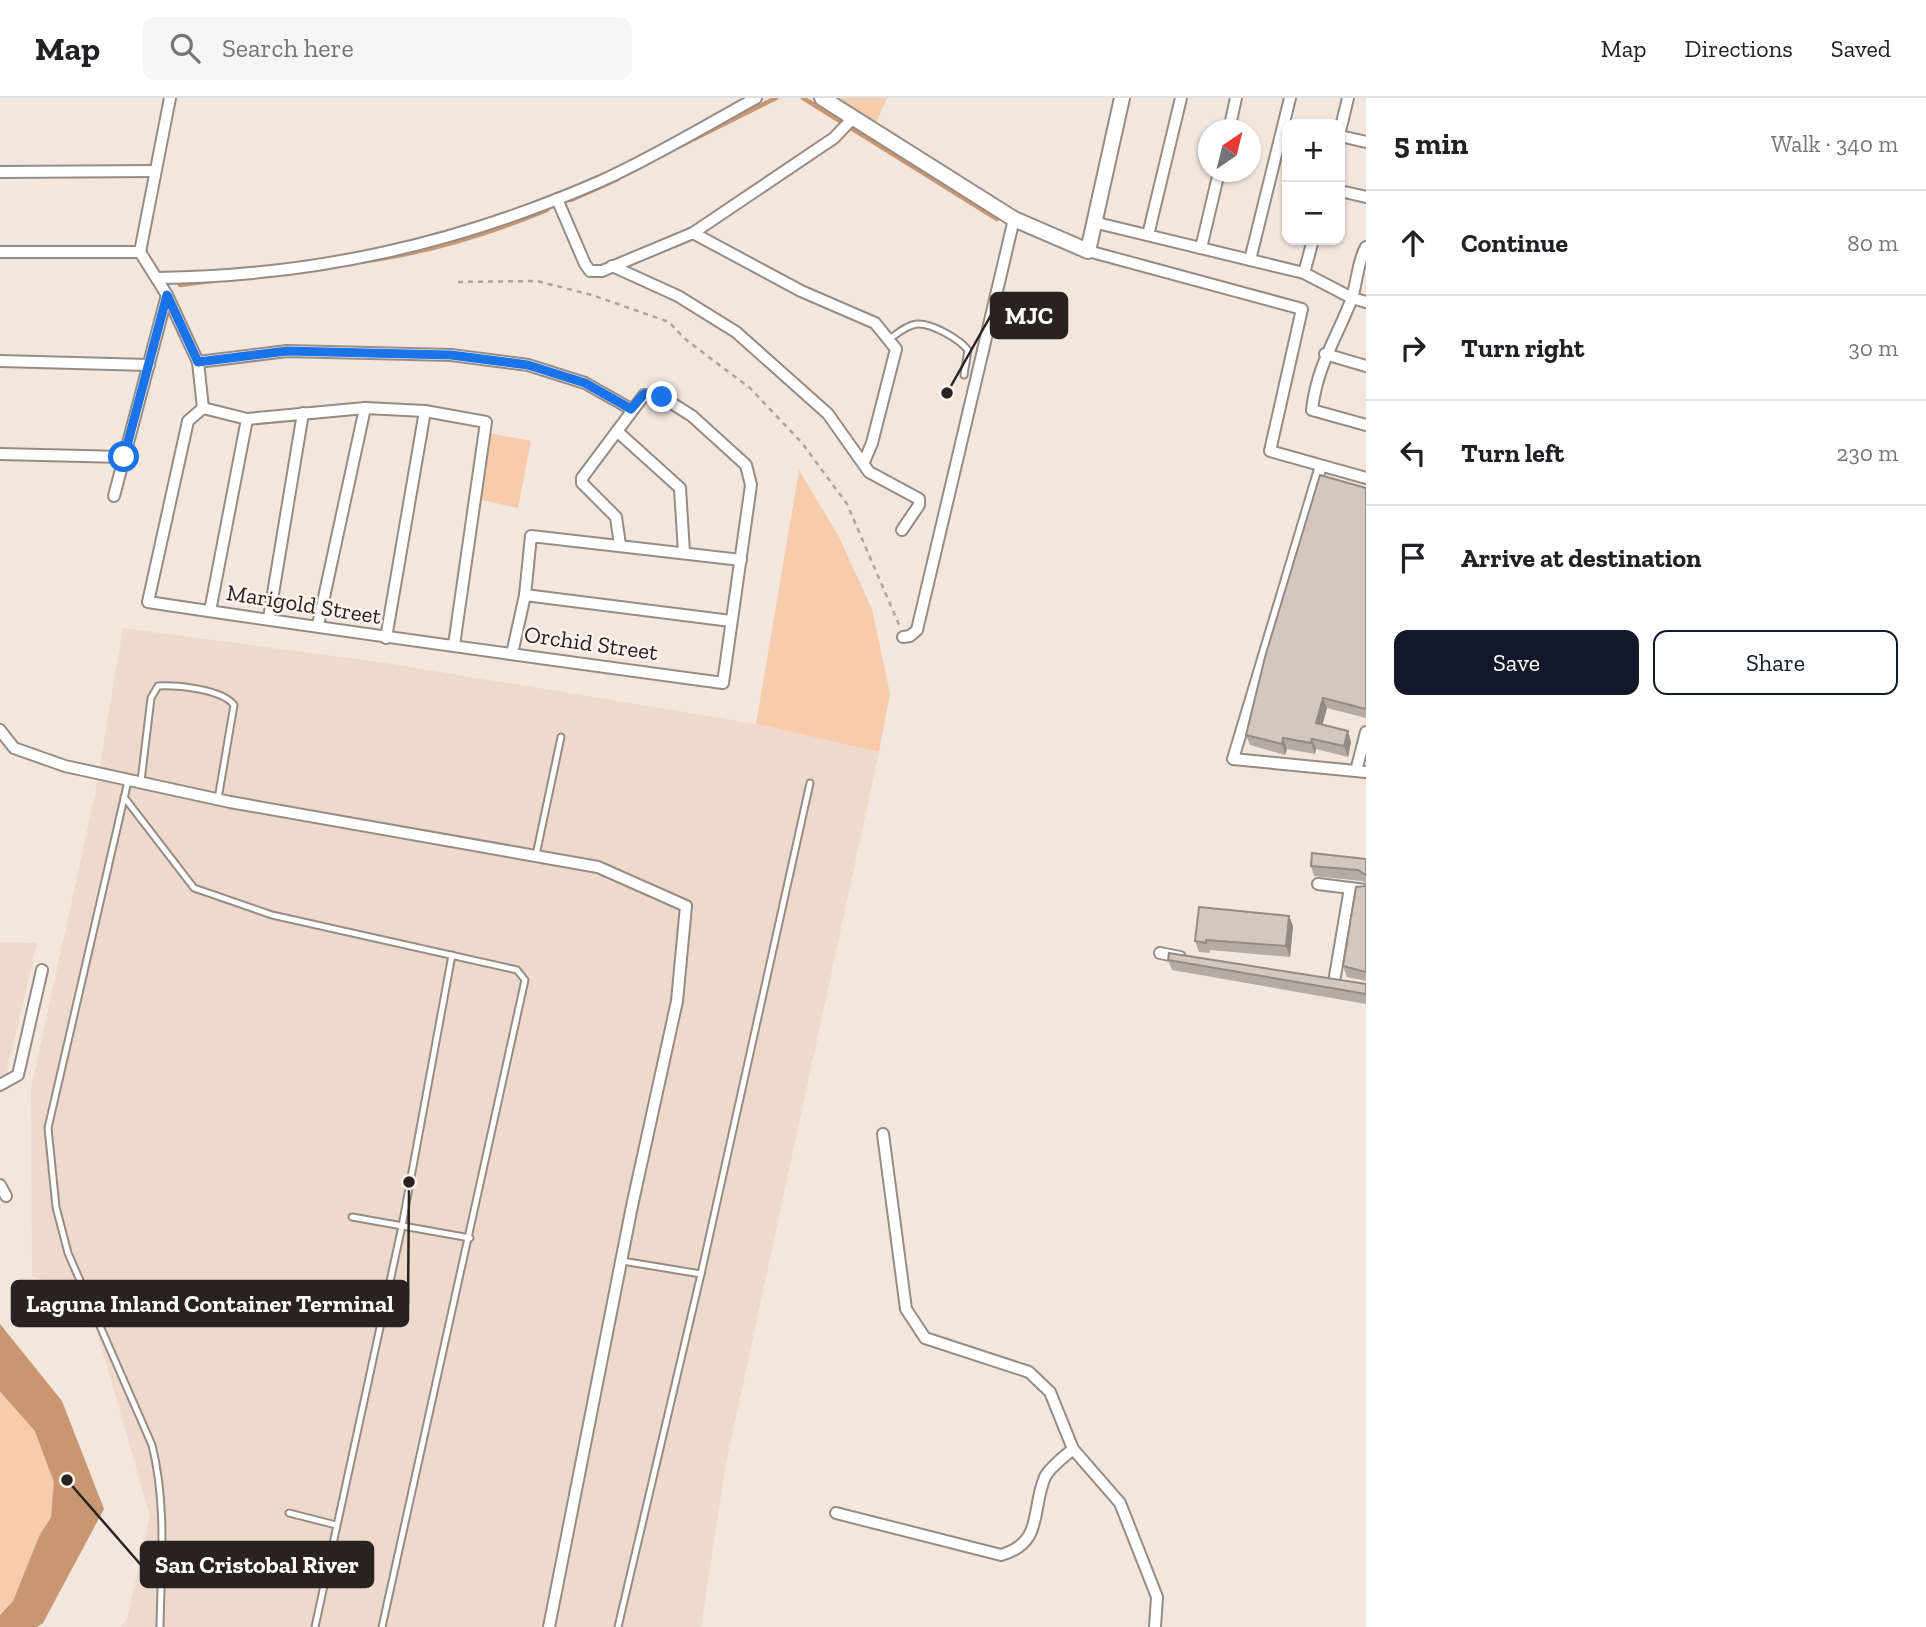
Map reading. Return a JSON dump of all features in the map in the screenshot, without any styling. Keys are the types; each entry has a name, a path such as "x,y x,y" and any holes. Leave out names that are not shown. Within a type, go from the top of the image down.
{"street":[{"path":"170,98 140,252 167,295 198,362 203,408 247,419 365,408 425,411 486,422 454,645"},
{"path":"158,278 229,275 376,256 454,236 557,199 628,168 756,98"},
{"path":"822,98 1014,219 1088,251 1302,309 1270,451 1366,478"},
{"path":"1088,251 1122,98"},
{"path":"1148,235 1181,98"},
{"path":"1231,119 1236,98"},
{"path":"1250,260 1290,98"},
{"path":"1344,119 1349,98"},
{"path":"557,199 590,271 595,273 694,233 834,138 853,118"},
{"path":"1345,136 1366,142"},
{"path":"0,172 155,171"},
{"path":"1201,248 1217,182"},
{"path":"1345,192 1366,197"},
{"path":"903,637 910,636 917,630 1014,219"},
{"path":"1093,222 1304,273 1352,298 1366,302"},
{"path":"694,233 801,291 875,323 891,338 896,349 872,443 864,462"},
{"path":"1304,273 1311,245"},
{"path":"1366,247 1352,298 1325,354 1315,383 1312,410 1366,425"},
{"path":"0,251 140,252"},
{"path":"612,266 678,296 736,332 828,414 869,472 884,483 919,499 919,505 902,530"},
{"path":"114,496 167,295"},
{"path":"198,362 287,351 451,355 528,365 585,383 631,409"},
{"path":"1325,354 1366,366"},
{"path":"0,361 149,366"},
{"path":"525,594 731,621 751,485 746,465 692,416 662,397 644,394 631,409 619,433 582,478 582,483 616,517 620,545"},
{"name":"Marigold Street","path":"203,408 188,421 148,602 318,625 386,638 454,645"},
{"path":"318,625 365,408"},
{"path":"386,638 425,411"},
{"path":"269,618 303,413"},
{"path":"211,611 247,419"},
{"path":"619,433 680,488 684,552"},
{"path":"0,454 124,457"},
{"path":"1321,466 1233,759 1361,772 1366,732"},
{"path":"512,654 525,594 531,536 741,560"},
{"name":"Orchid Street","path":"454,645 723,682 731,621"},
{"path":"0,730 14,748 65,766 218,799 597,867 686,906 677,1001 549,1627"},
{"path":"1318,884 1366,890"},
{"path":"1321,980 1339,983 1350,888"},
{"path":"1160,953 1187,958"},
{"path":"0,1086 18,1075 42,970"},
{"path":"883,1134 906,1309 915,1328 925,1338 1029,1372 1050,1392 1073,1449 1121,1503 1157,1597 1155,1627"},
{"path":"0,1185 6,1196"},
{"path":"836,1513 1001,1555 1015,1551 1030,1536 1045,1476 1073,1449"}],"lane":[{"path":"891,338 914,324 925,325 963,343 968,350 964,375"},
{"path":"141,783 154,691 164,686 217,695 229,699 233,705 234,719 218,799"},
{"path":"536,855 561,737"},
{"path":"128,779 48,1128 56,1207 68,1253 148,1435 159,1474 162,1507 160,1627"},
{"path":"618,1627 701,1274 810,783"},
{"path":"124,797 194,888 272,915 517,970 525,980 382,1627"},
{"path":"315,1627 401,1226 452,954"},
{"path":"352,1217 470,1238"},
{"path":"622,1261 701,1274"},
{"path":"289,1513 336,1525"}],"path":[{"path":"458,282 537,281 592,295 669,323 750,388 802,443 847,504 903,637"}],"shaded area":[{"path":"887,98 875,125 837,100"},
{"path":"490,433 531,441 518,508 477,499"},
{"path":"799,470 838,535 872,609 890,694 879,752 756,724"},
{"path":"123,628 386,663 756,724 879,752 726,1463 701,1627 121,1627 127,1619 150,1516 95,1325 59,1285 32,1276 31,1088 95,794"},
{"path":"0,942 37,943 6,1076 0,1076"},
{"path":"0,1324 62,1401 104,1509 43,1623 37,1627 0,1627 0,1615 13,1601 40,1534 71,1488 54,1438 0,1364"},
{"path":"0,1364 54,1438 71,1488 40,1534 13,1601 0,1614"}],"building":[{"path":"1320,475 1366,488 1366,709 1323,698 1316,723 1348,731 1344,746 1312,739 1311,743 1283,738 1282,744 1246,735 1265,657"},
{"path":"1312,853 1366,859 1366,875 1358,870 1311,866"},
{"path":"1366,886 1366,972 1343,966 1356,887"},
{"path":"1199,907 1289,916 1286,946 1195,941"},
{"path":"1169,953 1366,984 1366,994 1168,960"}],"waterway":[{"path":"678,147 776,98"},
{"path":"803,98 997,219"},
{"path":"571,200 618,179"},
{"path":"358,262 407,254 454,242 547,210"},
{"path":"180,285 211,281"},
{"path":"0,1372 46,1424 67,1480 63,1531"}],"place":[{"name":"MJC","path":"947,393"},
{"name":"Laguna Inland Container Terminal","path":"409,1182"},
{"name":"San Cristobal River","path":"67,1480"}],"route":[{"path":"124,457 167,295 198,362 287,351 451,355 528,365 585,383 631,409 644,394 662,397"}]}
